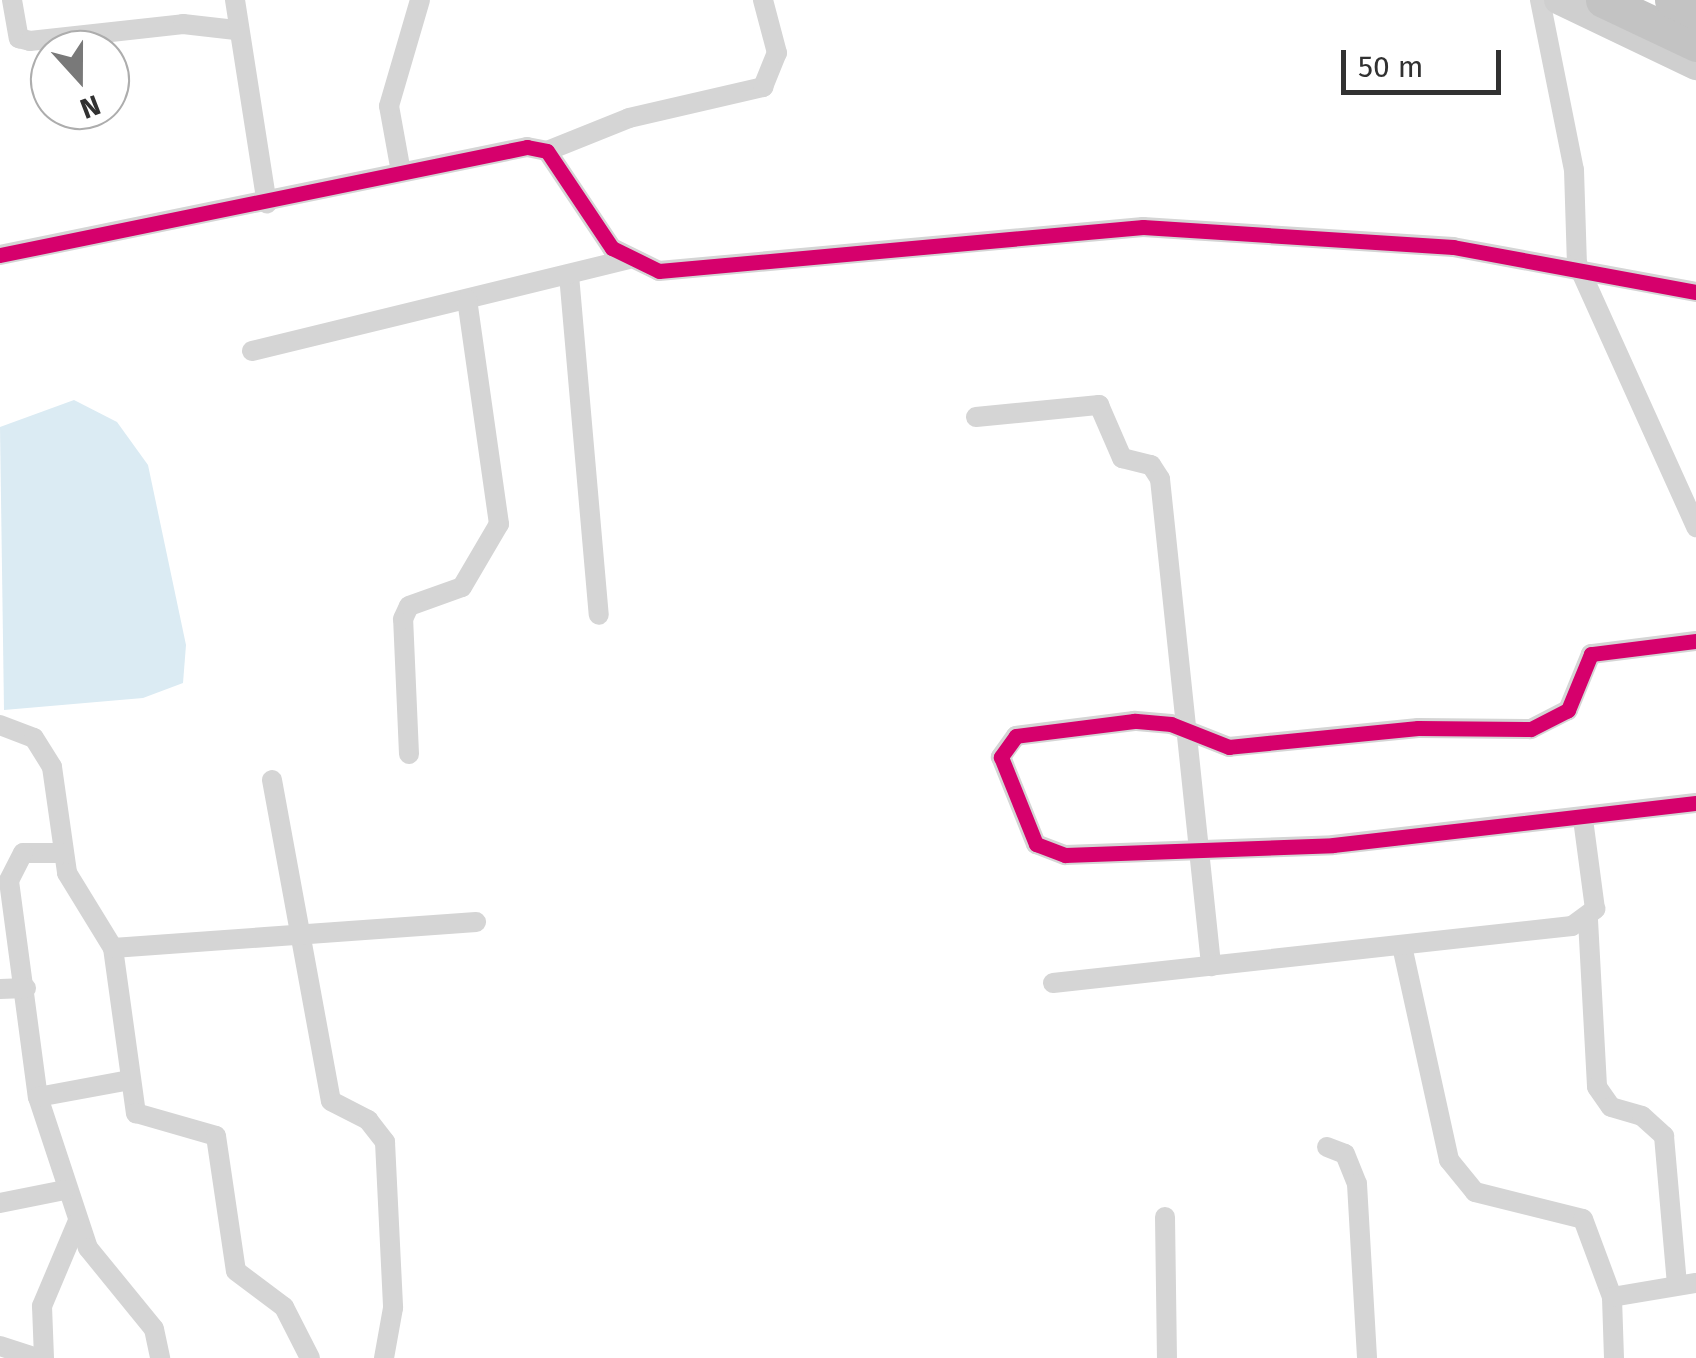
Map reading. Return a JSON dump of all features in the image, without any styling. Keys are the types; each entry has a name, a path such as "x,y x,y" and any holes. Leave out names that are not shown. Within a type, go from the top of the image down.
{"highway":[{"path":"1604,0 1696,44"},
{"path":"1672,0 1696,12"}],"street":[{"path":"12,0 10,39 184,24 236,30"},
{"path":"235,0 236,30 267,204"},
{"path":"401,172 390,106 420,0"},
{"path":"0,256 267,204 477,151 547,150 630,118 763,88 777,52 763,0"},
{"path":"1540,0 1574,170 1577,263 1696,527"},
{"path":"1558,0 1696,66"},
{"path":"547,150 596,229 628,259"},
{"path":"252,351 628,259 688,270 1143,226 1332,234 1577,263 1696,292"},
{"path":"568,276 599,615"},
{"path":"410,754 404,619 409,606 462,587 499,524 466,299"},
{"path":"976,417 1099,405 1122,458 1151,466 1160,479 1183,730 1211,966"},
{"path":"1696,640 1591,654 1568,710 1531,729 1418,728 1229,747 1155,720 1016,736 1001,757 1027,827 1048,852 1332,845 1419,828 1583,819 1696,803"},
{"path":"0,725 46,751 60,792 61,853 113,948 130,1080 144,1122 204,1125 216,1136 236,1271 284,1307 310,1358"},
{"path":"272,780 330,1101 368,1120 385,1142 393,1308 384,1358"},
{"path":"1583,819 1596,890 1588,920 1597,1088 1611,1107 1642,1116 1664,1136 1687,1283 1612,1296"},
{"path":"61,853 36,849 12,864 38,1097 76,1223 104,1277 154,1329 160,1358"},
{"path":"1053,983 1402,946 1588,920"},
{"path":"113,948 476,922"},
{"path":"1402,946 1449,1160 1495,1200 1583,1219 1612,1296 1614,1358"},
{"path":"0,989 26,988"},
{"path":"38,1097 130,1080"},
{"path":"1327,1146 1344,1154 1357,1184 1367,1358"},
{"path":"0,1203 65,1190"},
{"path":"1165,1216 1167,1358"},
{"path":"0,1346 40,1358 42,1306 76,1223"}],"shaded area":[{"path":"74,400 117,422 148,465 186,645 183,683 143,698 4,710 0,427"}],"cycle path":[{"path":"0,255 527,147 547,151 612,248 659,271 1143,227 1453,247 1696,292"},
{"path":"1696,641 1591,654 1568,710 1531,729 1418,728 1229,747 1171,724 1134,721 1016,736 1001,757 1036,844 1065,855 1333,845 1696,803"}]}
